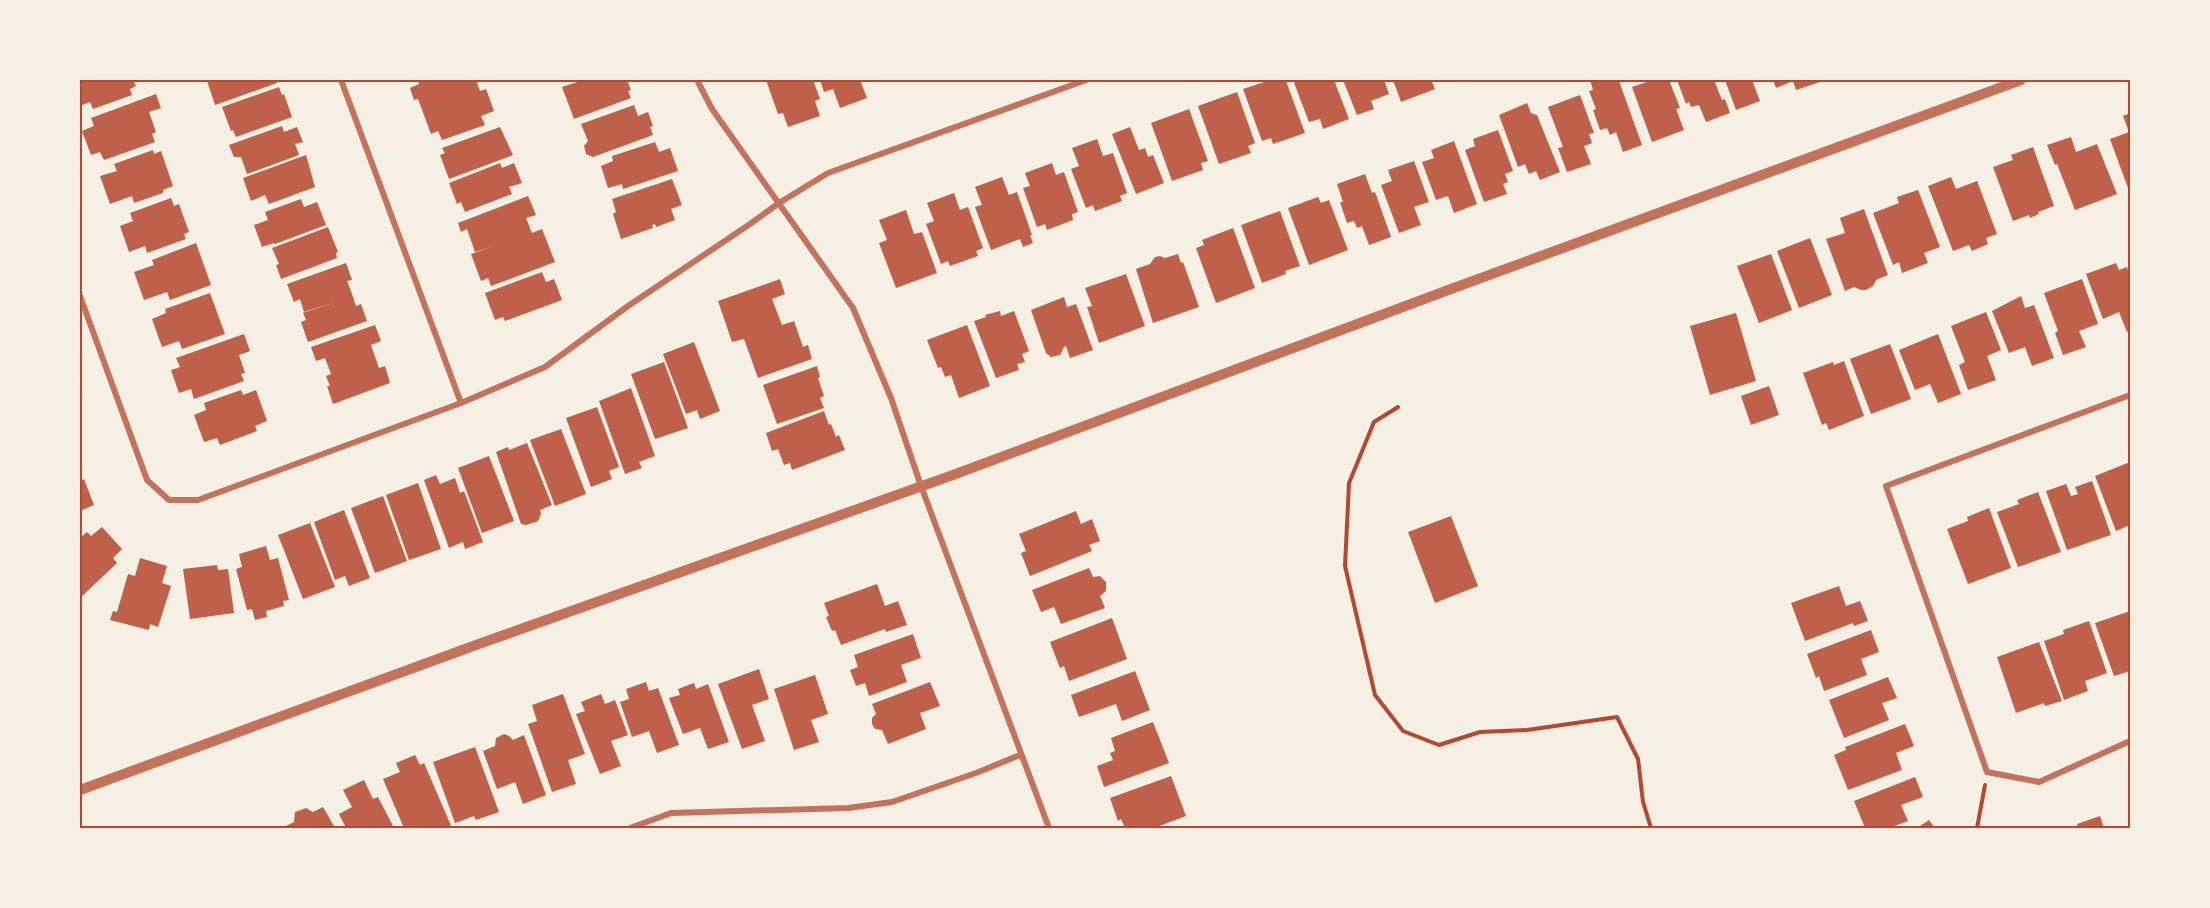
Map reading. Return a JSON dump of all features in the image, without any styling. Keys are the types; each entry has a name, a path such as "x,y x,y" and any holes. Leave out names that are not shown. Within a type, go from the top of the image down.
{"street":[{"path":"341,80 461,403"},
{"path":"697,80 712,109 853,308 891,398 921,486 1048,828"},
{"path":"80,296 147,480 169,500 198,500 461,403 545,367 628,306 778,203 828,173 1086,80"},
{"path":"80,790 921,486 2021,80"},
{"path":"2130,395 1886,486 1987,772 2039,782 2130,741"},
{"path":"630,828 671,813 848,808 891,802 976,773 1020,755"}],"path":[{"path":"1398,407 1374,422 1349,483 1345,566 1375,695 1403,731 1439,745 1480,732 1527,730 1617,717 1638,759 1643,802 1651,828"},
{"path":"1977,828 1987,772"}],"building":[{"path":"80,80 133,80 136,86 130,89 132,95 93,109 90,102 80,106"},
{"path":"276,80 277,83 215,105 207,81"},
{"path":"418,80 476,80 480,91 486,89 494,111 481,116 485,125 442,140 438,131 431,134 418,99 414,100 410,88 419,84"},
{"path":"583,80 627,80 631,98 574,119 562,87"},
{"path":"766,80 813,80 820,99 815,101 820,116 788,127 783,113 778,114"},
{"path":"820,80 860,80 867,98 840,108 833,89 824,92"},
{"path":"1270,80 1286,81 1305,133 1273,144 1271,138 1262,141 1243,89"},
{"path":"1293,80 1334,80 1349,119 1323,129 1320,119 1309,122"},
{"path":"1343,80 1384,80 1389,94 1371,101 1374,109 1357,115"},
{"path":"1393,80 1431,80 1435,89 1401,102"},
{"path":"1590,80 1619,81 1642,145 1623,152 1616,132 1610,135 1607,128 1600,130 1593,110 1596,109 1589,91 1593,90"},
{"path":"1646,80 1669,80 1680,108 1676,109 1684,130 1652,142 1632,87 1647,82"},
{"path":"1677,80 1714,80 1730,113 1706,122 1699,105 1691,107 1689,102 1686,104"},
{"path":"1725,80 1752,80 1760,101 1736,110"},
{"path":"1773,80 1819,80 1820,82 1796,90 1793,81 1776,88"},
{"path":"279,87 282,95 284,94 292,117 236,137 233,130 231,131 222,107"},
{"path":"1237,92 1255,143 1248,146 1251,153 1219,164 1198,106"},
{"path":"156,94 161,108 149,112 156,132 152,134 155,142 104,160 100,152 91,155 82,131 94,126 91,118"},
{"path":"1580,95 1594,133 1589,134 1592,143 1584,146 1591,164 1567,172 1558,148 1563,147 1548,107"},
{"path":"1527,103 1531,113 1537,115 1560,172 1540,180 1536,171 1529,174 1525,164 1518,167 1499,115"},
{"path":"634,105 638,116 648,112 653,126 650,127 653,135 593,157 586,154 584,146 588,141 581,124"},
{"path":"1189,109 1208,161 1201,163 1203,170 1172,181 1151,123"},
{"path":"2130,113 2130,187 2128,188 2110,139 2129,132 2123,116"},
{"path":"282,126 284,132 297,127 303,142 295,144 299,155 247,174 241,157 234,157 229,145"},
{"path":"500,127 513,155 449,179 440,155 445,153 442,148"},
{"path":"1130,127 1139,150 1145,148 1148,157 1153,155 1164,183 1136,194 1112,134"},
{"path":"1498,130 1513,171 1505,174 1508,182 1503,184 1507,194 1484,202 1465,150 1475,146 1473,139"},
{"path":"2071,137 2076,152 2097,144 2117,194 2075,210 2047,145"},
{"path":"1097,139 1103,156 1113,153 1127,193 1120,196 1122,201 1095,211 1093,205 1086,208 1071,169 1079,166 1072,148"},
{"path":"1454,141 1477,204 1454,213 1448,196 1436,200 1422,162 1434,158 1431,150"},
{"path":"655,142 659,152 670,148 678,171 623,189 622,184 608,188 601,166 613,161 612,156"},
{"path":"2033,147 2054,206 2030,218 2029,215 2013,221 1993,167 2013,160 2011,155"},
{"path":"153,150 154,154 161,151 173,186 163,190 163,193 134,203 132,196 110,204 100,176 117,171 114,164"},
{"path":"306,155 315,187 269,204 265,195 251,201 243,178"},
{"path":"1414,161 1429,202 1414,207 1421,225 1399,233 1381,185 1392,181 1388,170"},
{"path":"500,163 502,168 514,163 522,183 509,187 512,194 465,212 461,202 457,204 449,183"},
{"path":"1052,163 1056,175 1064,172 1078,212 1072,214 1073,220 1047,230 1045,224 1037,227 1023,188 1030,186 1025,173"},
{"path":"1365,174 1372,193 1375,192 1391,237 1369,245 1362,226 1357,228 1354,221 1347,223 1337,184"},
{"path":"1002,177 1009,195 1017,192 1033,243 1023,247 1020,239 991,250 975,207 982,205 975,187"},
{"path":"1951,177 1956,189 1977,181 1997,234 1986,238 1988,244 1972,251 1969,245 1953,251 1928,186"},
{"path":"672,179 682,205 671,209 675,220 656,227 655,224 652,225 653,228 621,239 613,214 616,212 612,199"},
{"path":"1918,190 1940,247 1924,253 1928,263 1902,273 1899,262 1893,265 1873,213 1899,203 1897,197"},
{"path":"954,193 960,210 968,207 983,248 976,251 978,256 950,266 948,261 941,264 926,224 934,221 927,203"},
{"path":"528,196 536,215 526,218 532,233 542,229 555,262 491,286 488,278 481,281 471,254 491,247 475,252 467,229 461,232 458,223"},
{"path":"1318,197 1321,203 1329,200 1348,250 1309,265 1288,208"},
{"path":"171,198 174,206 179,204 189,232 184,234 186,239 147,253 145,246 129,252 120,226 133,221 130,213"},
{"path":"301,199 304,207 317,202 326,225 262,247 254,225 268,220 265,212"},
{"path":"1864,209 1888,275 1876,280 1873,286 1866,290 1854,287 1845,291 1826,239 1845,233 1840,218"},
{"path":"906,210 914,234 922,232 937,273 896,288 879,243 887,240 879,220"},
{"path":"1280,211 1300,266 1262,283 1241,225"},
{"path":"328,227 338,252 336,253 337,258 281,279 276,265 279,264 272,248"},
{"path":"1233,228 1255,288 1216,303 1196,248 1204,245 1202,240"},
{"path":"1810,238 1832,295 1799,308 1777,251"},
{"path":"196,243 211,285 170,300 167,292 144,300 134,272 154,265 152,260"},
{"path":"1178,254 1199,307 1153,323 1136,269 1150,264 1155,257 1165,258"},
{"path":"1771,254 1792,310 1759,323 1737,266"},
{"path":"346,263 352,280 347,281 356,306 361,304 367,321 308,342 301,322 306,320 303,313 335,302 304,312 300,299 294,302 287,284"},
{"path":"2116,263 2119,270 2127,267 2130,276 2130,331 2127,332 2119,312 2103,319 2086,274"},
{"path":"542,272 546,282 554,279 562,300 505,321 503,317 495,320 485,293"},
{"path":"1126,274 1145,326 1099,343 1087,307 1092,306 1085,288"},
{"path":"780,279 785,294 772,299 782,325 794,321 803,347 808,345 812,359 758,378 744,339 732,342 718,301"},
{"path":"2082,279 2098,324 2079,331 2086,347 2063,355 2055,333 2058,331 2044,293"},
{"path":"210,293 225,334 182,349 179,341 162,347 152,319 166,313 165,309"},
{"path":"2021,296 2025,308 2034,305 2054,358 2032,366 2025,347 2009,353 1992,311"},
{"path":"1064,297 1067,307 1076,304 1093,350 1070,358 1066,346 1060,355 1051,357 1046,353 1031,310"},
{"path":"1000,311 1001,316 1014,311 1029,351 1022,354 1025,362 1017,364 1019,370 996,378 974,321"},
{"path":"1986,312 2001,350 1987,356 1996,380 1968,390 1959,365 1965,362 1951,326"},
{"path":"1736,313 1756,381 1710,395 1690,326"},
{"path":"375,325 381,341 371,345 379,368 385,366 390,383 333,404 326,376 331,374 325,358 316,361 311,347"},
{"path":"967,325 990,386 959,398 951,375 945,377 941,367 938,368 927,340"},
{"path":"244,334 250,351 239,355 245,373 241,374 244,381 194,399 191,389 179,393 171,370 180,367 176,358"},
{"path":"1938,334 1961,394 1938,403 1930,384 1915,390 1899,350"},
{"path":"694,342 720,411 700,419 697,410 686,414 663,354"},
{"path":"1890,344 1911,399 1871,414 1850,359"},
{"path":"1844,361 1864,416 1829,430 1826,423 1822,425 1803,373 1833,362 1834,365"},
{"path":"664,362 688,428 655,439 631,374"},
{"path":"817,366 824,396 820,398 824,408 777,424 763,385"},
{"path":"1769,386 1779,415 1751,425 1741,396"},
{"path":"631,388 655,456 639,462 642,468 625,474 599,401"},
{"path":"241,390 243,395 256,390 267,421 255,426 257,431 220,445 217,438 204,442 194,415 206,410 204,403"},
{"path":"597,407 619,467 609,471 612,479 591,487 566,418"},
{"path":"824,411 829,425 831,424 836,437 839,435 845,450 792,470 790,463 784,465 778,449 772,451 766,433"},
{"path":"561,429 586,494 555,506 530,440"},
{"path":"527,443 552,505 540,510 538,521 526,525 521,524 496,452"},
{"path":"489,456 514,521 482,533 458,468"},
{"path":"2130,462 2130,525 2116,531 2095,476"},
{"path":"436,475 440,484 455,478 460,493 464,491 483,542 465,549 463,542 449,548 424,480"},
{"path":"84,479 94,505 80,511 80,481"},
{"path":"2092,481 2111,535 2067,550 2046,491 2066,484 2071,496 2078,494 2075,487"},
{"path":"418,483 441,549 409,560 386,495"},
{"path":"2038,492 2061,552 2018,567 1997,512 2019,504 2017,500"},
{"path":"383,496 407,561 375,573 351,508"},
{"path":"1989,508 2011,568 1968,584 1947,529 1968,521 1967,517"},
{"path":"344,510 370,578 349,586 345,576 335,580 314,522"},
{"path":"1076,511 1081,524 1092,519 1100,541 1089,545 1092,551 1030,576 1021,553 1026,551 1019,534"},
{"path":"1451,516 1478,586 1435,603 1408,532"},
{"path":"310,523 335,587 303,599 278,535"},
{"path":"102,527 122,549 113,558 117,563 80,598 80,538 87,532 91,536"},
{"path":"266,546 270,560 278,558 289,600 283,601 284,606 266,611 267,617 255,620 252,609 247,610 236,569 242,567 239,554"},
{"path":"140,558 167,566 162,583 171,586 158,627 150,624 149,630 110,620 113,611 117,612 128,574 135,576"},
{"path":"217,565 218,570 228,569 234,613 190,619 183,569"},
{"path":"1089,568 1093,577 1100,576 1106,582 1106,591 1100,596 1105,608 1061,624 1054,607 1041,612 1032,590"},
{"path":"877,584 885,606 898,601 907,625 886,632 885,629 841,645 826,617 829,616 824,603"},
{"path":"1839,586 1846,606 1860,601 1868,621 1854,626 1853,623 1805,641 1791,603"},
{"path":"2130,611 2130,671 2114,676 2095,623"},
{"path":"1112,618 1127,659 1069,681 1064,666 1060,668 1050,642"},
{"path":"2089,621 2107,673 2085,681 2088,691 2064,700 2044,641 2064,634 2063,630"},
{"path":"1871,630 1879,652 1861,659 1867,675 1824,691 1819,676 1816,678 1807,654"},
{"path":"913,634 921,658 901,665 907,682 869,696 865,683 856,686 850,670 858,667 854,655"},
{"path":"2039,642 2062,701 2045,706 2044,703 2016,713 1997,657"},
{"path":"759,669 769,699 752,705 765,741 742,749 718,684"},
{"path":"1135,671 1150,710 1122,721 1116,704 1079,717 1071,695"},
{"path":"815,675 828,714 811,720 819,742 794,750 774,689"},
{"path":"1888,677 1897,698 1882,703 1889,720 1844,738 1829,700"},
{"path":"646,682 649,691 658,688 679,745 657,753 649,731 632,737 620,702 629,699 626,689"},
{"path":"930,682 940,706 920,713 926,729 888,744 882,730 875,729 872,724 872,718 876,714 872,704"},
{"path":"694,683 696,689 708,684 729,742 708,749 700,728 683,734 669,698 680,695 678,689"},
{"path":"563,694 585,754 568,760 576,784 552,792 528,724 537,721 532,705"},
{"path":"601,694 605,704 615,700 628,735 611,741 621,766 600,774 576,714 585,711 581,702"},
{"path":"1153,722 1169,763 1104,787 1097,766 1113,760 1110,753 1115,751 1111,738"},
{"path":"1905,724 1914,746 1896,753 1902,770 1848,790 1834,755 1846,750 1845,747"},
{"path":"504,734 513,740 524,735 546,795 523,804 515,782 497,789 483,751 495,746 496,738"},
{"path":"475,747 499,812 476,820 474,816 455,823 433,762"},
{"path":"415,755 420,765 424,763 452,828 424,828 423,826 404,828 383,779 400,772 396,763"},
{"path":"1171,776 1186,816 1154,828 1125,828 1121,819 1118,821 1110,798"},
{"path":"1915,777 1923,797 1901,805 1908,821 1889,828 1865,828 1854,801"},
{"path":"364,780 373,799 378,797 394,828 346,828 339,814 352,807 343,790"},
{"path":"323,807 335,828 282,828 294,822 295,812 306,808 313,812"},
{"path":"2100,816 2104,828 2078,828 2077,824"},
{"path":"1929,820 1935,828 1917,828"}]}
